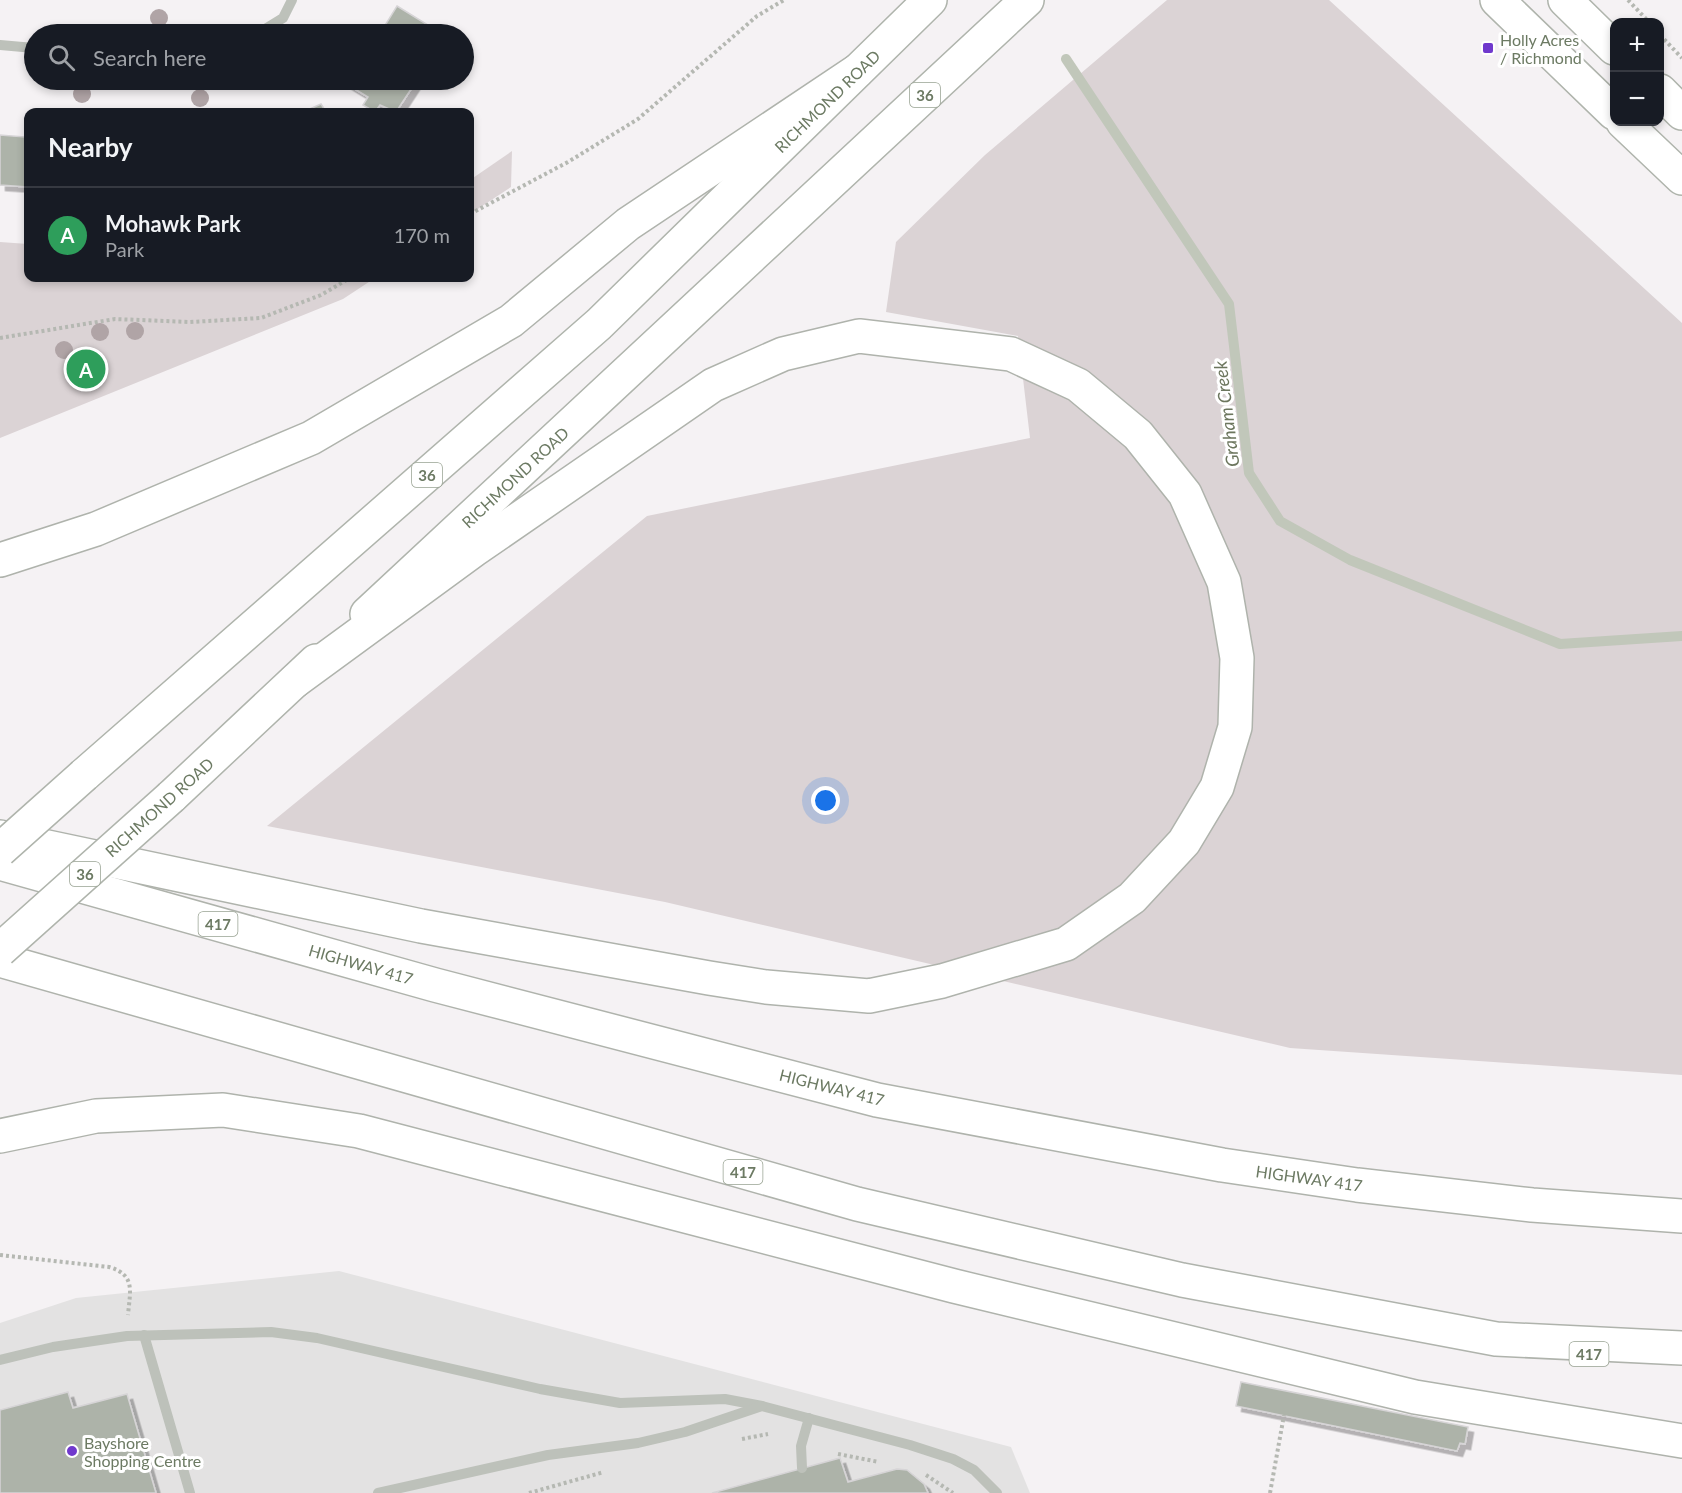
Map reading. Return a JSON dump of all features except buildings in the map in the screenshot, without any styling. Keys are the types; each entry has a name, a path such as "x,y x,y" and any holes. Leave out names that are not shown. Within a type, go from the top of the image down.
{"main road":[{"name":"RICHMOND ROAD","path":"0,850 599,324 930,0"},
{"name":"RICHMOND ROAD","path":"0,950 171,797 1027,0"},
{"path":"1497,0 1610,109"},
{"path":"1565,0 1610,44"},
{"path":"0,560 96,529 311,438 511,321 628,224 857,71"},
{"path":"1664,96 1682,113"},
{"path":"1627,126 1682,178"},
{"path":"0,837 421,926 766,987 869,996 942,981 1066,944 1132,898 1184,842 1217,787 1235,727 1237,658 1224,582 1185,494 1138,435 1078,385 1011,354 859,336 783,354 713,385 474,550 295,681"},
{"name":"HIGHWAY 417","path":"0,863 435,984 877,1100 1222,1165 1357,1185 1532,1205 1682,1216"},
{"name":"417","path":"0,960 857,1204 1182,1281 1496,1339 1682,1368"},
{"path":"0,1136 96,1116 223,1110 359,1131 954,1286 1415,1397 1682,1441"},
{"path":"1532,1205 1682,1202"},
{"path":"1496,1339 1682,1348"}],"street":[{"path":"273,24 283,18 292,0"},
{"path":"0,45 24,47"},
{"path":"0,1360 53,1347 127,1336 271,1332 370,1348 540,1389 620,1403 725,1399 762,1406 910,1444 953,1459 974,1470 996,1493"},
{"path":"144,1335 190,1493"},
{"path":"378,1493 548,1455 662,1437 762,1406"},
{"path":"802,1468 801,1446 809,1418"}],"path":[{"path":"474,212 559,168 638,119 748,24 784,0"},
{"path":"1628,0 1644,18"},
{"path":"1664,40 1682,58"},
{"path":"0,338 115,319 190,322 261,318 321,295 343,282"},
{"path":"0,1255 109,1267 123,1272 129,1282 127,1336"},
{"path":"1270,1493 1284,1415"},
{"path":"838,1454 882,1463"},
{"path":"925,1474 953,1493"}],"shaded area":[{"path":"1167,0 1329,0 1682,323 1682,1075 1290,1048 665,902 267,826 647,516 1030,438 1018,336 886,312 896,242 985,155"},
{"path":"512,151 511,187 474,211 474,177"},
{"path":"0,242 24,244 24,282 369,282 343,299 0,438"},
{"path":"339,1271 1011,1447 1030,1493 0,1493 0,1323 76,1298"}],"waterway":[{"name":"Graham Creek","path":"1066,59 1229,304 1249,473 1280,521 1350,560 1560,644 1682,636"}],"place":[{"name":"Holly Acres / Richmond","path":"1488,48"},
{"name":"Mohawk Park","path":"86,369"},
{"name":"Bayshore Shopping Centre","path":"72,1451"}]}
